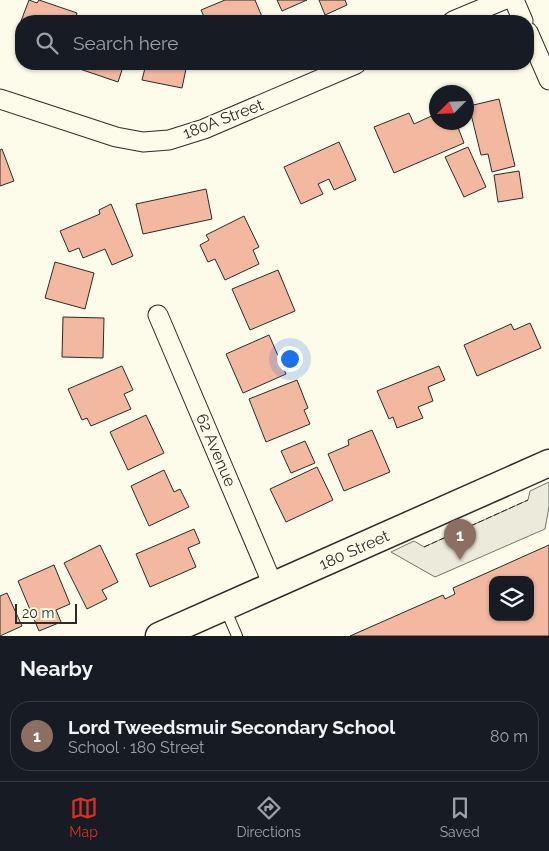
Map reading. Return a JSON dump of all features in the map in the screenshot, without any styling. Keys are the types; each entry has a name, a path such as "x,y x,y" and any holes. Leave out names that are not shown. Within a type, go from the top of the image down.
{"street":[{"path":"468,15 503,0"},
{"path":"514,0 520,15"},
{"path":"534,46 549,80"},
{"name":"180A Street","path":"0,99 116,137 143,142 169,140 204,129 342,70"},
{"name":"62 Avenue","path":"158,315 273,585"},
{"name":"180 Street","path":"159,636 549,463"}],"lane":[{"path":"224,607 237,636"}],"shaded area":[{"path":"549,482 549,507 545,529 435,577 391,552 414,541 424,547 528,500 530,491"}],"building":[{"path":"29,0 37,3 39,0 77,13 76,15 23,15"},
{"path":"225,0 255,0 261,15 203,15 201,10"},
{"path":"277,0 307,0 282,11"},
{"path":"319,0 345,0 347,5 325,15"},
{"path":"83,70 122,70 118,82"},
{"path":"144,70 186,70 182,88 142,80"},
{"path":"499,99 515,166 492,172 488,154 481,155 474,126 474,105"},
{"path":"409,113 414,124 429,117 429,130 459,130 464,143 394,173 374,127"},
{"path":"339,142 356,180 334,190 329,179 318,184 323,194 301,204 284,167"},
{"path":"468,147 486,187 464,197 445,157"},
{"path":"2,149 14,181 0,186 0,150"},
{"path":"519,171 523,198 498,202 494,175"},
{"path":"206,189 212,219 143,234 136,204"},
{"path":"111,204 133,256 112,265 105,249 83,258 79,248 69,252 60,231 100,214 99,210"},
{"path":"244,216 259,247 253,250 259,264 225,280 215,259 208,262 200,245 209,240 206,235"},
{"path":"55,262 94,273 85,309 45,298"},
{"path":"278,270 295,311 250,330 232,289"},
{"path":"63,317 104,318 103,358 62,357"},
{"path":"530,323 541,348 477,376 464,345 511,324 514,330"},
{"path":"269,335 286,374 243,393 226,354"},
{"path":"122,366 133,390 124,394 131,409 91,426 87,418 82,420 68,389"},
{"path":"439,366 445,380 428,387 433,401 418,407 423,418 397,428 393,417 389,419 377,391"},
{"path":"297,380 308,408 304,410 310,424 266,442 249,399"},
{"path":"146,415 164,453 128,470 110,432"},
{"path":"372,430 390,472 344,491 328,454 349,445 348,440"},
{"path":"305,441 315,463 291,473 281,451"},
{"path":"317,467 333,500 286,522 270,489"},
{"path":"164,470 174,492 180,489 189,507 149,526 131,486"},
{"path":"194,529 200,543 188,548 196,567 150,587 136,554"},
{"path":"100,545 118,582 102,590 107,599 87,609 64,563"},
{"path":"549,545 549,636 350,636 443,595 445,599 455,594 453,588"},
{"path":"54,565 70,604 56,610 61,622 39,631 18,581"},
{"path":"7,593 22,626 0,636 0,596"}],"fence":[{"path":"424,547 528,500"}],"place":[{"name":"Lord Tweedsmuir Secondary School","path":"460,560"}]}
